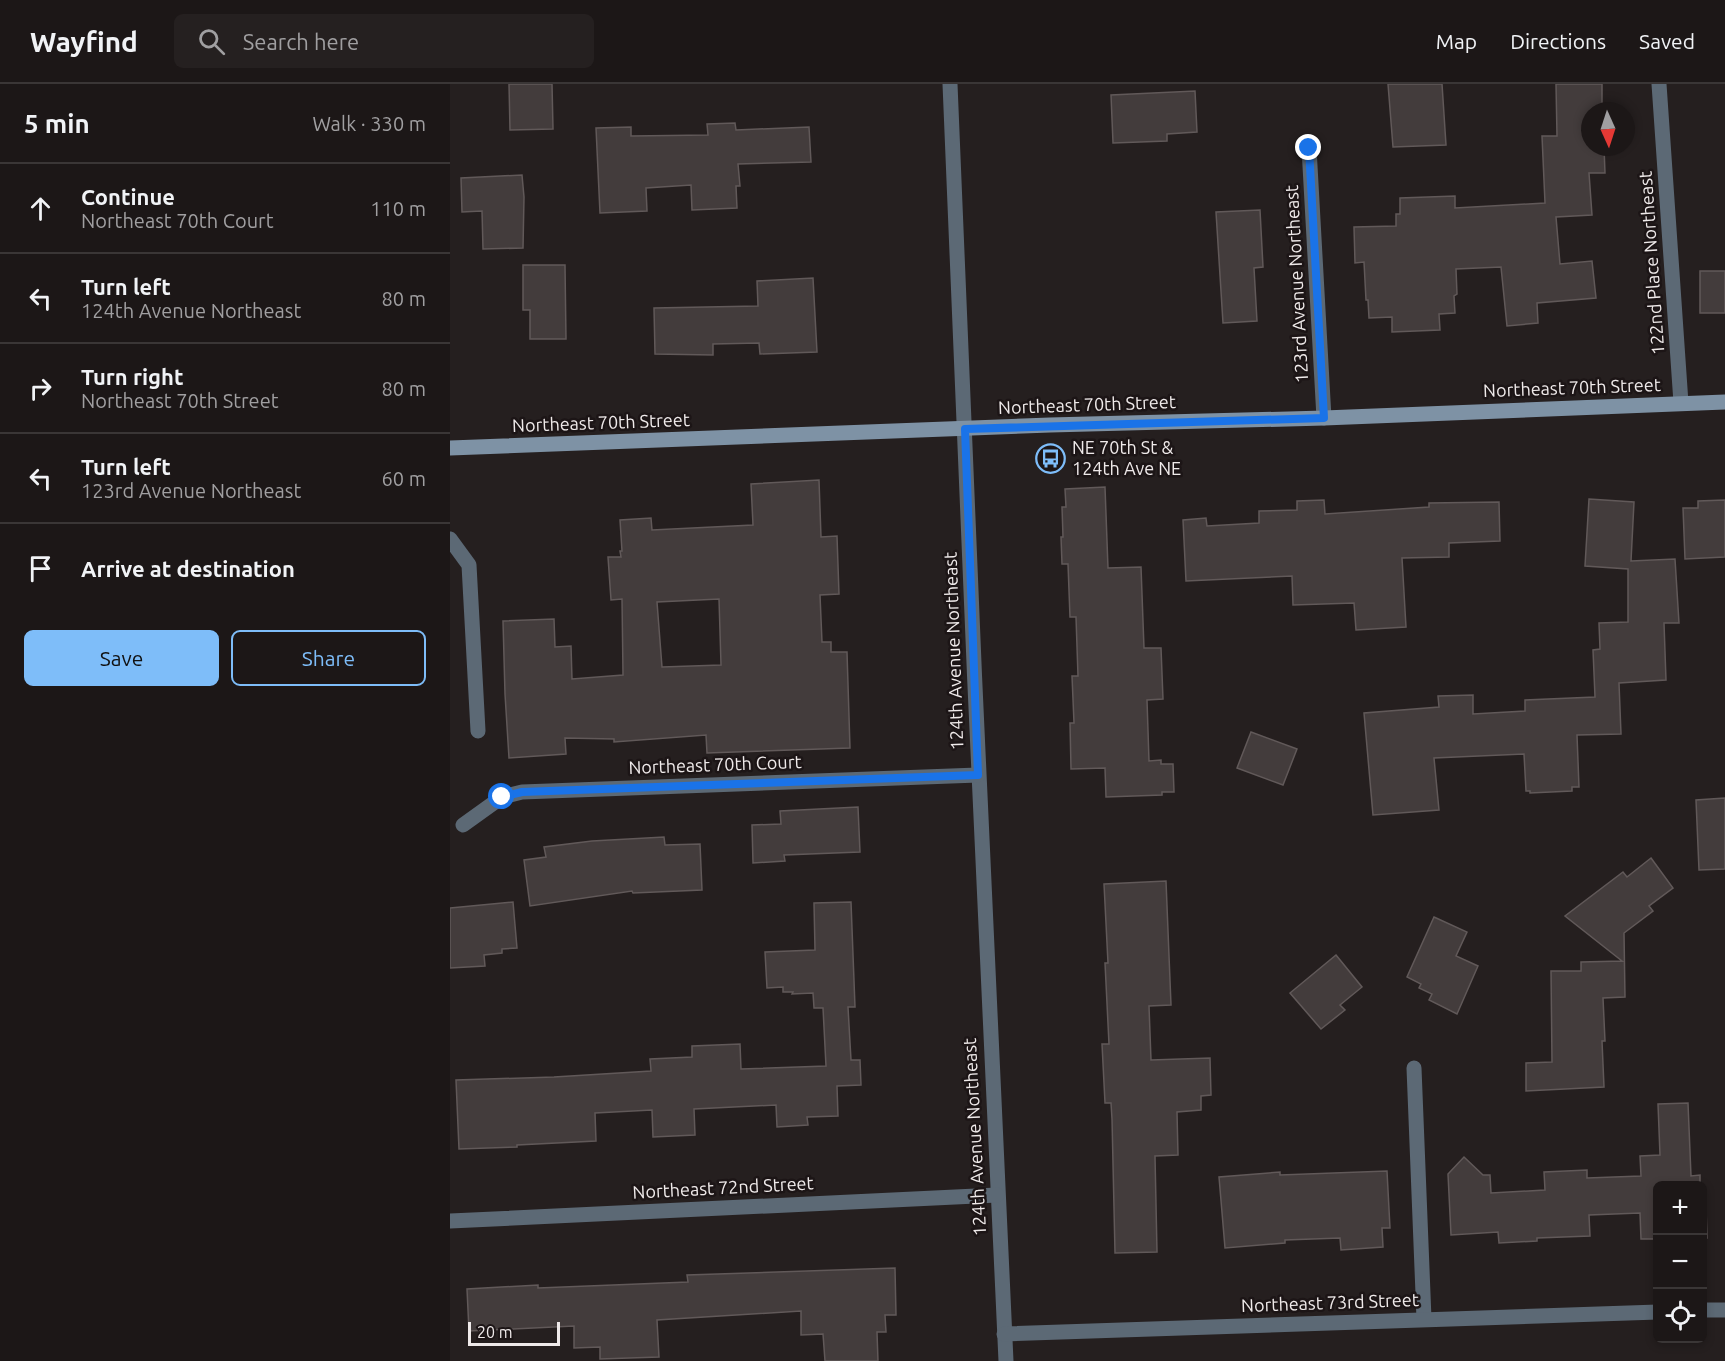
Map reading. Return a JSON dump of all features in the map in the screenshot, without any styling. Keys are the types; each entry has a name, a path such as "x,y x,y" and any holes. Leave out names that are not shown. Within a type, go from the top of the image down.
{"main road":[{"name":"Northeast 70th Street","path":"450,448 1725,402"}],"street":[{"name":"124th Avenue Northeast","path":"950,84 978,775 1006,1361"},
{"name":"122nd Place Northeast","path":"1659,84 1681,403"},
{"name":"123rd Avenue Northeast","path":"1309,148 1324,418"},
{"path":"450,539 469,565 478,731"},
{"name":"Northeast 70th Court","path":"463,825 502,797 522,792 978,775"},
{"path":"1414,1068 1424,1319"},
{"name":"Northeast 72nd Street","path":"450,1221 997,1196"},
{"path":"1707,1310 1725,1310"},
{"name":"Northeast 73rd Street","path":"1005,1334 1653,1312"}],"building":[{"path":"509,84 552,84 553,129 510,130"},
{"path":"1388,84 1442,84 1446,145 1393,147"},
{"path":"1556,84 1602,84 1602,102 1581,102 1581,156 1604,156 1605,173 1589,173 1592,215 1556,217 1560,264 1592,261 1596,298 1537,303 1538,323 1507,326 1501,267 1456,269 1455,313 1439,314 1440,330 1392,332 1392,317 1369,318 1364,262 1355,263 1354,227 1396,226 1396,214 1400,214 1400,198 1455,196 1455,208 1545,203 1542,136 1557,136"},
{"path":"1195,91 1197,132 1167,134 1167,141 1113,143 1111,95"},
{"path":"735,123 736,130 809,127 811,162 738,164 740,186 736,186 737,208 692,210 691,185 646,188 647,211 600,213 596,128 631,127 631,136 708,135 707,124"},
{"path":"522,175 523,248 483,249 482,211 462,212 461,178"},
{"path":"1260,210 1263,267 1254,268 1257,321 1223,323 1216,212"},
{"path":"523,265 565,265 566,339 530,339 530,310 523,310"},
{"path":"1700,271 1725,271 1725,313 1700,313"},
{"path":"813,278 817,352 760,354 759,343 713,344 713,355 655,354 654,308 758,306 757,281"},
{"path":"819,480 821,537 837,536 839,594 820,595 822,642 831,642 831,652 847,652 850,748 707,753 706,735 614,742 614,739 565,738 566,754 509,758 503,621 554,619 555,647 571,646 572,679 623,675 622,599 611,600 608,557 621,557 620,520 651,518 652,530 753,525 751,484","holes":["719,599 721,665 662,667 657,602"]},
{"path":"1105,487 1108,568 1141,567 1144,648 1161,648 1163,699 1147,700 1149,761 1161,760 1161,764 1173,764 1174,792 1162,792 1162,795 1106,797 1105,768 1071,769 1070,723 1074,723 1072,676 1078,676 1076,617 1070,617 1068,564 1062,564 1062,507 1066,507 1065,489"},
{"path":"1589,499 1634,502 1631,561 1675,559 1679,623 1664,623 1666,680 1619,683 1621,734 1577,735 1579,787 1572,787 1572,791 1530,793 1526,791 1524,754 1434,758 1439,810 1373,815 1364,713 1439,707 1438,696 1473,695 1473,714 1525,711 1525,700 1595,697 1593,650 1600,649 1599,623 1628,622 1628,569 1585,566"},
{"path":"1324,500 1325,514 1429,507 1429,503 1499,502 1500,541 1449,543 1449,557 1402,558 1406,627 1356,630 1354,603 1293,605 1292,576 1186,581 1183,520 1206,518 1207,526 1259,523 1259,511 1297,510 1297,501"},
{"path":"1725,500 1725,557 1685,559 1683,508 1698,508 1698,501"},
{"path":"1251,732 1297,749 1283,785 1237,768"},
{"path":"1725,798 1725,869 1699,870 1696,800"},
{"path":"858,807 860,852 784,855 785,861 753,863 752,825 781,824 780,811"},
{"path":"664,837 665,845 700,844 702,890 633,893 632,891 530,906 524,860 546,857 544,847 592,841"},
{"path":"1651,858 1673,888 1649,906 1653,911 1624,933 1625,997 1603,998 1604,1087 1526,1091 1526,1063 1552,1062 1551,971 1581,971 1581,962 1622,961 1565,916 1623,872 1627,877"},
{"path":"1166,881 1171,1005 1149,1006 1151,1060 1210,1058 1211,1095 1201,1096 1201,1110 1177,1112 1178,1155 1155,1156 1157,1252 1115,1253 1112,1119 1111,1103 1105,1103 1102,1044 1109,1044 1104,884"},
{"path":"513,902 517,948 502,949 502,953 484,955 485,966 450,968 450,908"},
{"path":"851,902 855,1007 848,1007 851,1060 860,1060 861,1085 837,1086 838,1116 807,1117 808,1125 777,1127 776,1105 694,1109 695,1135 653,1137 652,1110 595,1113 596,1141 459,1149 456,1080 651,1071 650,1059 692,1057 692,1046 740,1044 741,1069 826,1066 823,1008 814,1008 813,993 792,994 793,992 783,992 783,987 767,988 765,952 815,950 814,903"},
{"path":"1434,917 1467,932 1456,956 1478,966 1457,1014 1429,1000 1432,994 1419,988 1421,984 1407,977"},
{"path":"1336,955 1362,987 1340,1005 1345,1010 1321,1029 1290,993"},
{"path":"1688,1103 1691,1176 1700,1175 1700,1181 1653,1181 1653,1239 1641,1239 1640,1213 1589,1215 1590,1236 1537,1238 1537,1241 1499,1243 1498,1232 1451,1235 1448,1174 1464,1157 1483,1175 1490,1175 1491,1193 1545,1190 1544,1172 1587,1170 1587,1178 1641,1176 1640,1156 1660,1155 1658,1104"},
{"path":"1387,1171 1390,1228 1382,1228 1383,1247 1341,1250 1340,1238 1285,1240 1285,1243 1225,1248 1219,1177 1280,1172 1280,1175"},
{"path":"895,1268 896,1315 885,1315 886,1332 877,1332 878,1361 825,1361 823,1334 801,1335 801,1311 657,1320 659,1357 600,1359 600,1347 574,1348 574,1326 469,1331 467,1289 688,1282 687,1275"}],"place":[{"name":"NE 70th St & 124th Ave NE","path":"1051,458"}],"route":[{"path":"502,797 522,792 978,775 965,429 1324,418 1309,148"}]}
